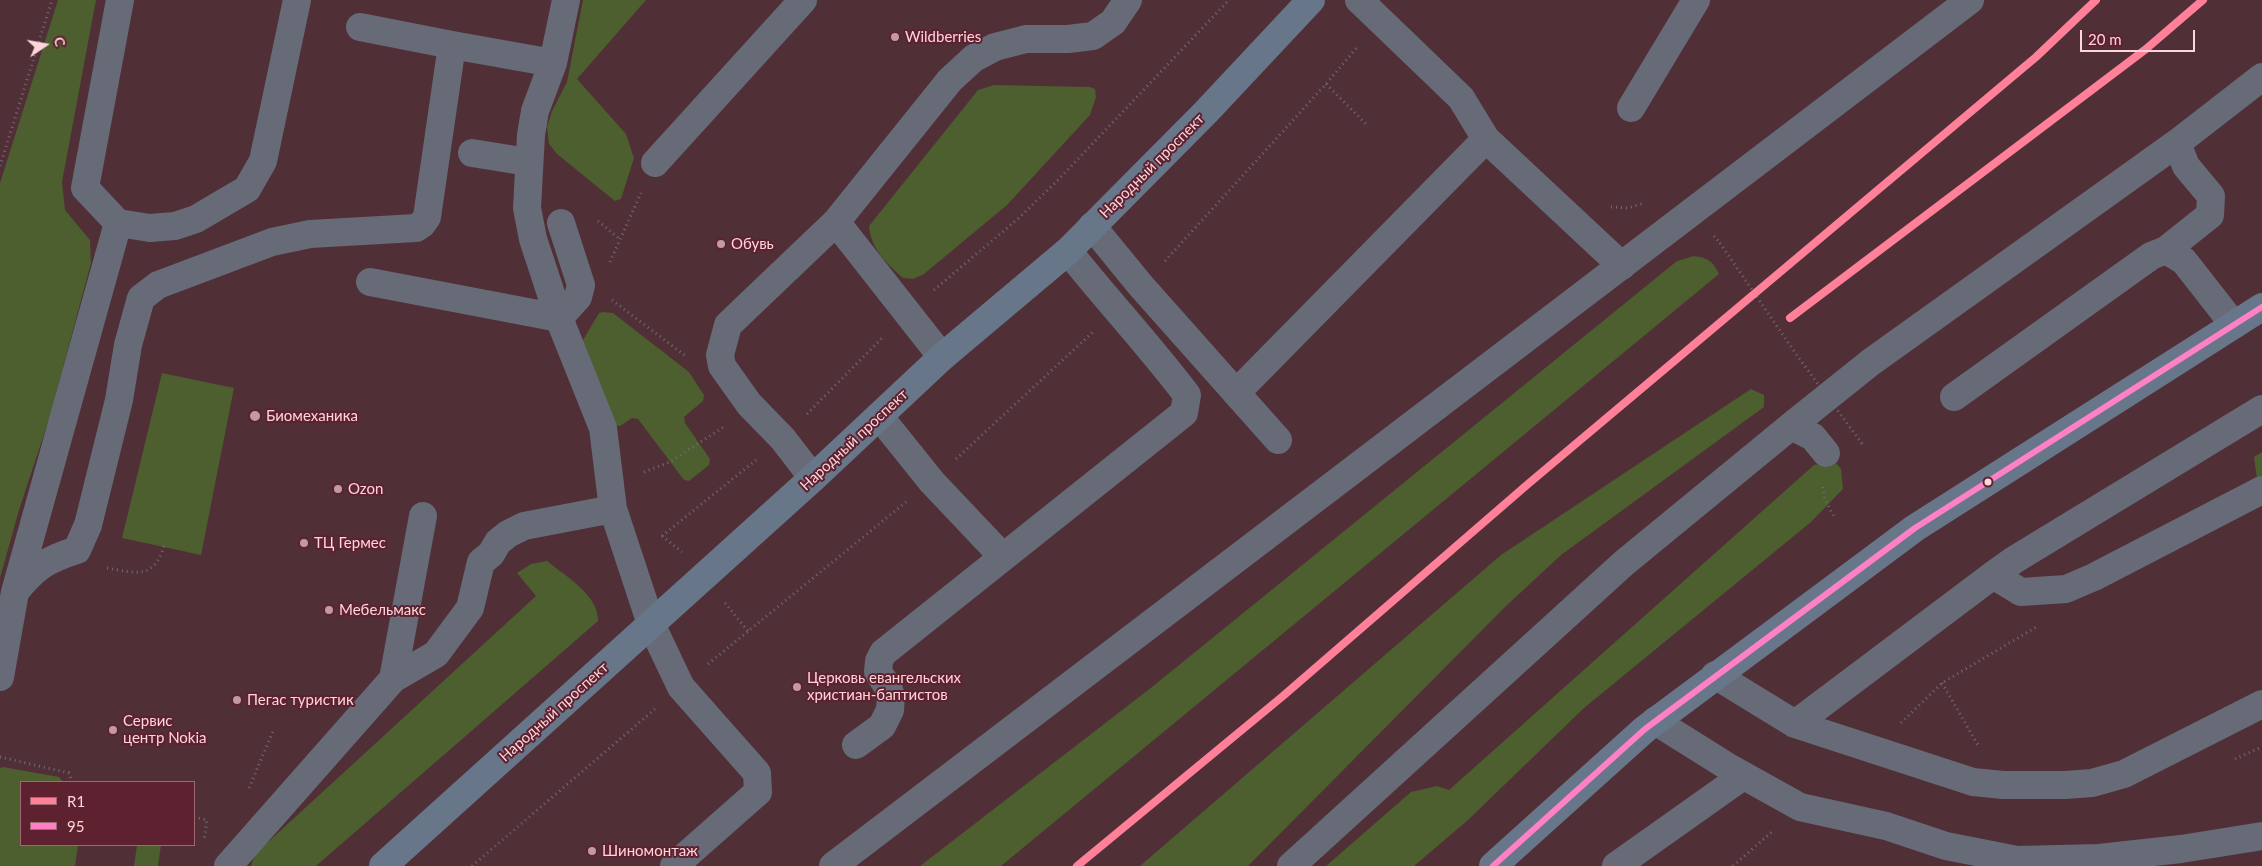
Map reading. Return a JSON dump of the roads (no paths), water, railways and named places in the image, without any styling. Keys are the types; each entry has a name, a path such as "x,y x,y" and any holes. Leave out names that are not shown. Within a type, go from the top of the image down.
{"main road":[{"name":"Народный проспект","path":"383,866 813,478 942,357 1068,251 1206,112 1311,0"},
{"path":"1493,866 1655,721 1915,528 2262,307"}],"lane":[{"path":"120,0 85,188 118,223 150,228 175,226 196,219 247,189 263,161 297,0"},
{"path":"566,0 553,63 535,111 528,162 527,208 533,239 559,318 603,428 613,508 651,624 681,687 757,773 758,792 674,866"},
{"path":"654,162 803,0"},
{"path":"813,478 783,439 749,404 722,366 720,355 728,325 836,222 950,80 974,58 1009,42 1041,38 1068,40 1093,36 1113,22 1128,0"},
{"path":"1359,0 1460,98 1486,139 1622,266"},
{"path":"1631,108 1696,0"},
{"path":"833,866 1970,0"},
{"path":"360,27 553,63"},
{"path":"15,592 34,569 52,558 76,550 88,525 119,400 128,345 141,298 158,285 272,242 310,234 416,228 422,224 427,217 452,45"},
{"path":"1291,866 1624,563 1791,426 1871,362 2177,143 2262,77"},
{"path":"1236,393 1486,139"},
{"path":"1954,397 2151,256 2166,250 2210,215 2211,196 2186,166 2177,143"},
{"path":"472,153 528,162"},
{"path":"836,222 906,314 942,357"},
{"path":"0,677 15,592 118,223"},
{"path":"559,318 578,297 581,285 561,223"},
{"path":"1092,226 1142,287 1278,440"},
{"path":"2166,250 2184,260 2234,325"},
{"path":"856,745 882,726 890,710 888,687 878,672 878,661 883,653 1184,413 1187,395 1159,358 1116,311 1068,251"},
{"path":"370,282 559,318"},
{"path":"1795,724 2014,560 2262,409"},
{"path":"879,416 932,482 1003,557"},
{"path":"1791,426 1813,437 1826,454"},
{"path":"1993,575 2021,592 2066,589 2094,577 2262,490"},
{"path":"228,866 392,679 436,654 470,608 481,562 508,534 524,526 613,508"},
{"path":"392,679 423,516"},
{"path":"1715,675 1795,724 1874,748 1973,782 2012,785 2092,783 2124,774 2262,704"},
{"path":"1655,721 1743,776 1800,807 1886,826 1946,846 2017,860 2065,860 2181,849 2262,836"},
{"path":"1616,866 1743,776"},
{"path":"2160,866 2171,862 2181,849"}],"place":[{"name":"Wildberries","path":"895,37"},
{"name":"Обувь","path":"721,244"},
{"name":"Биомеханика","path":"255,416"},
{"name":"Ozon","path":"338,489"},
{"name":"ТЦ Гермес","path":"304,543"},
{"name":"Мебельмакс","path":"329,610"},
{"name":"Церковь евангельских христиан-баптистов","path":"797,687"},
{"name":"Пегас туристик","path":"237,700"},
{"name":"Сервис центр Nokia","path":"113,730"},
{"name":"Шиномонтаж","path":"592,851"}]}
